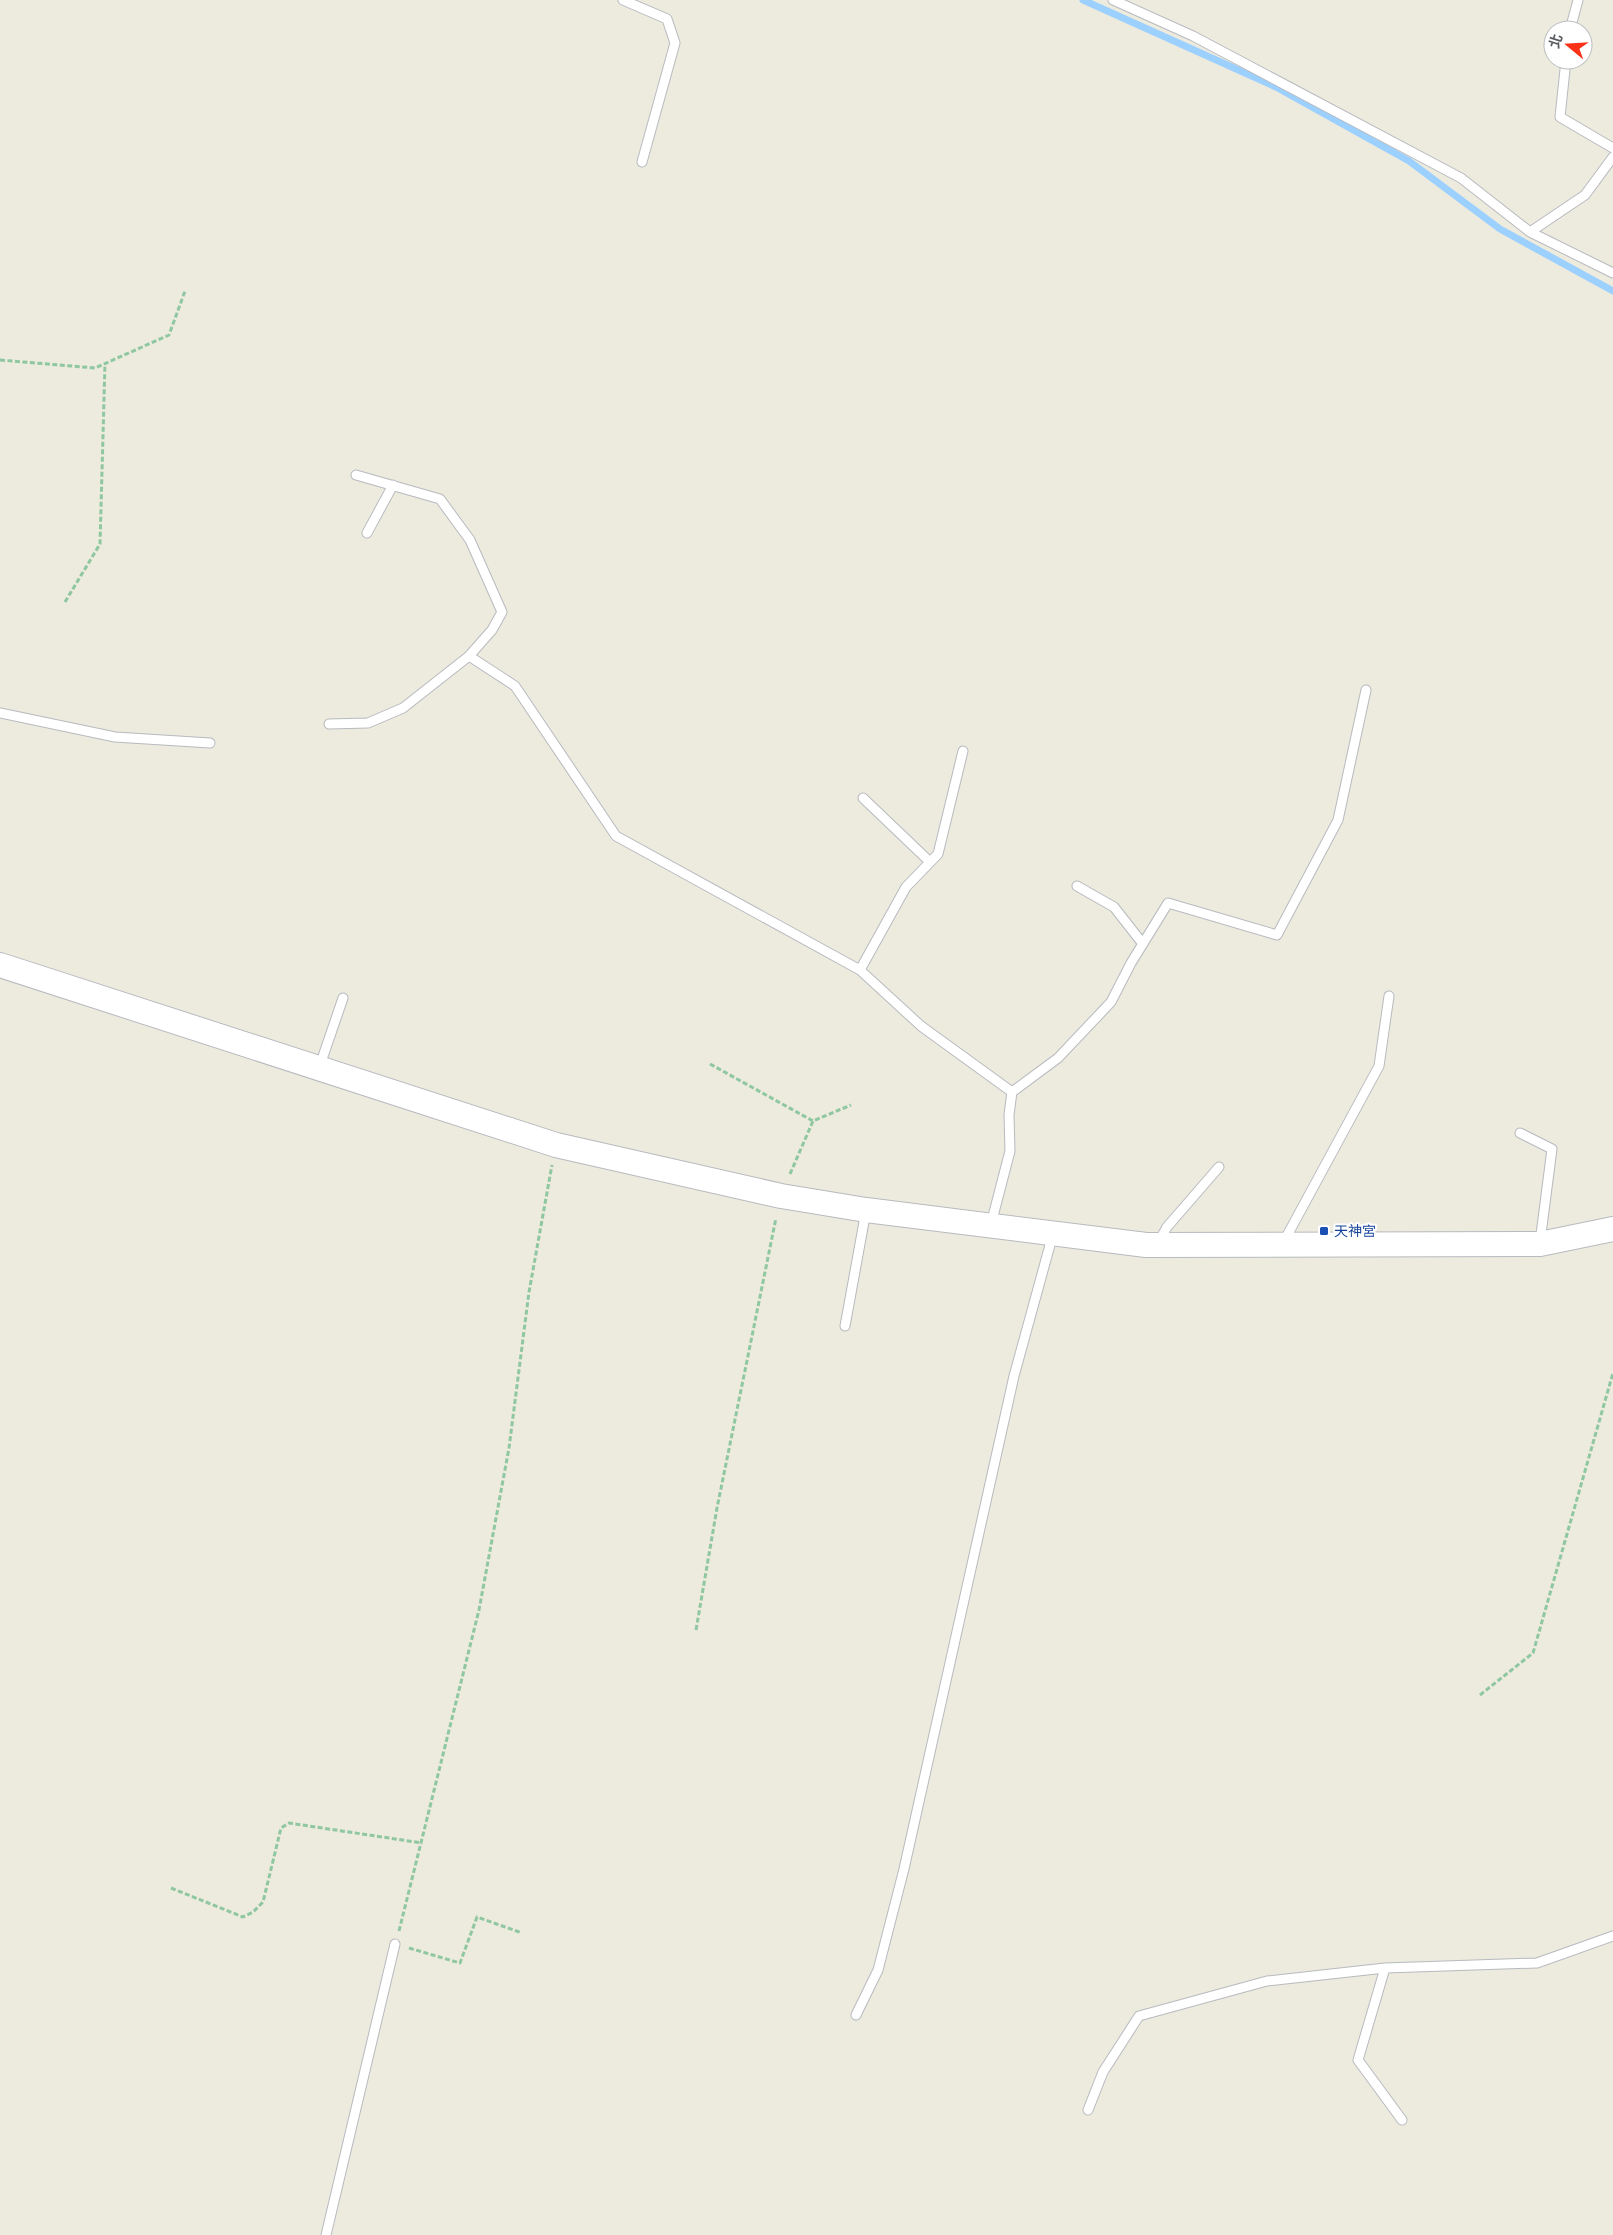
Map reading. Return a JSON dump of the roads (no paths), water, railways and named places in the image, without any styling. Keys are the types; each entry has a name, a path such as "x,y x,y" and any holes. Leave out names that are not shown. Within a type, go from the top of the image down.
{"street":[{"path":"0,965 556,1145 781,1196 866,1210 1156,1245 1540,1244 1613,1229"}],"lane":[{"path":"623,0 667,19 675,43 642,162"},
{"path":"1113,0 1193,36 1461,178 1530,232 1613,273"},
{"path":"1573,20 1578,0"},
{"path":"1565,70 1560,118 1613,148"},
{"path":"1530,232 1585,195 1613,158"},
{"path":"330,724 368,723 403,708 469,656 492,630 502,612 470,540 440,499 356,475"},
{"path":"367,533 393,485"},
{"path":"469,656 515,686 616,836 860,970 921,1026 1012,1092"},
{"path":"991,1224 1010,1151 1009,1115 1012,1092 1058,1058 1111,1002 1168,903 1277,935 1338,820 1366,690"},
{"path":"0,712 116,737 210,743"},
{"path":"860,970 906,887 938,854 963,751"},
{"path":"863,798 930,862"},
{"path":"1076,886 1114,907 1143,944"},
{"path":"1283,1244 1379,1066 1389,996"},
{"path":"319,1068 343,998"},
{"path":"1520,1133 1552,1149 1540,1244"},
{"path":"1156,1245 1167,1227 1219,1168"},
{"path":"845,1326 866,1210"},
{"path":"856,2015 878,1970 904,1869 1014,1376 1053,1234"},
{"path":"1088,2110 1104,2072 1139,2016 1268,1981 1385,1968 1536,1964 1613,1936"},
{"path":"326,2235 395,1944"},
{"path":"1385,1968 1358,2060 1402,2120"}],"waterway":[{"path":"1083,0 1276,87 1409,161 1500,229 1613,291"}],"place":[{"name":"天神宮","path":"1324,1231"}]}
